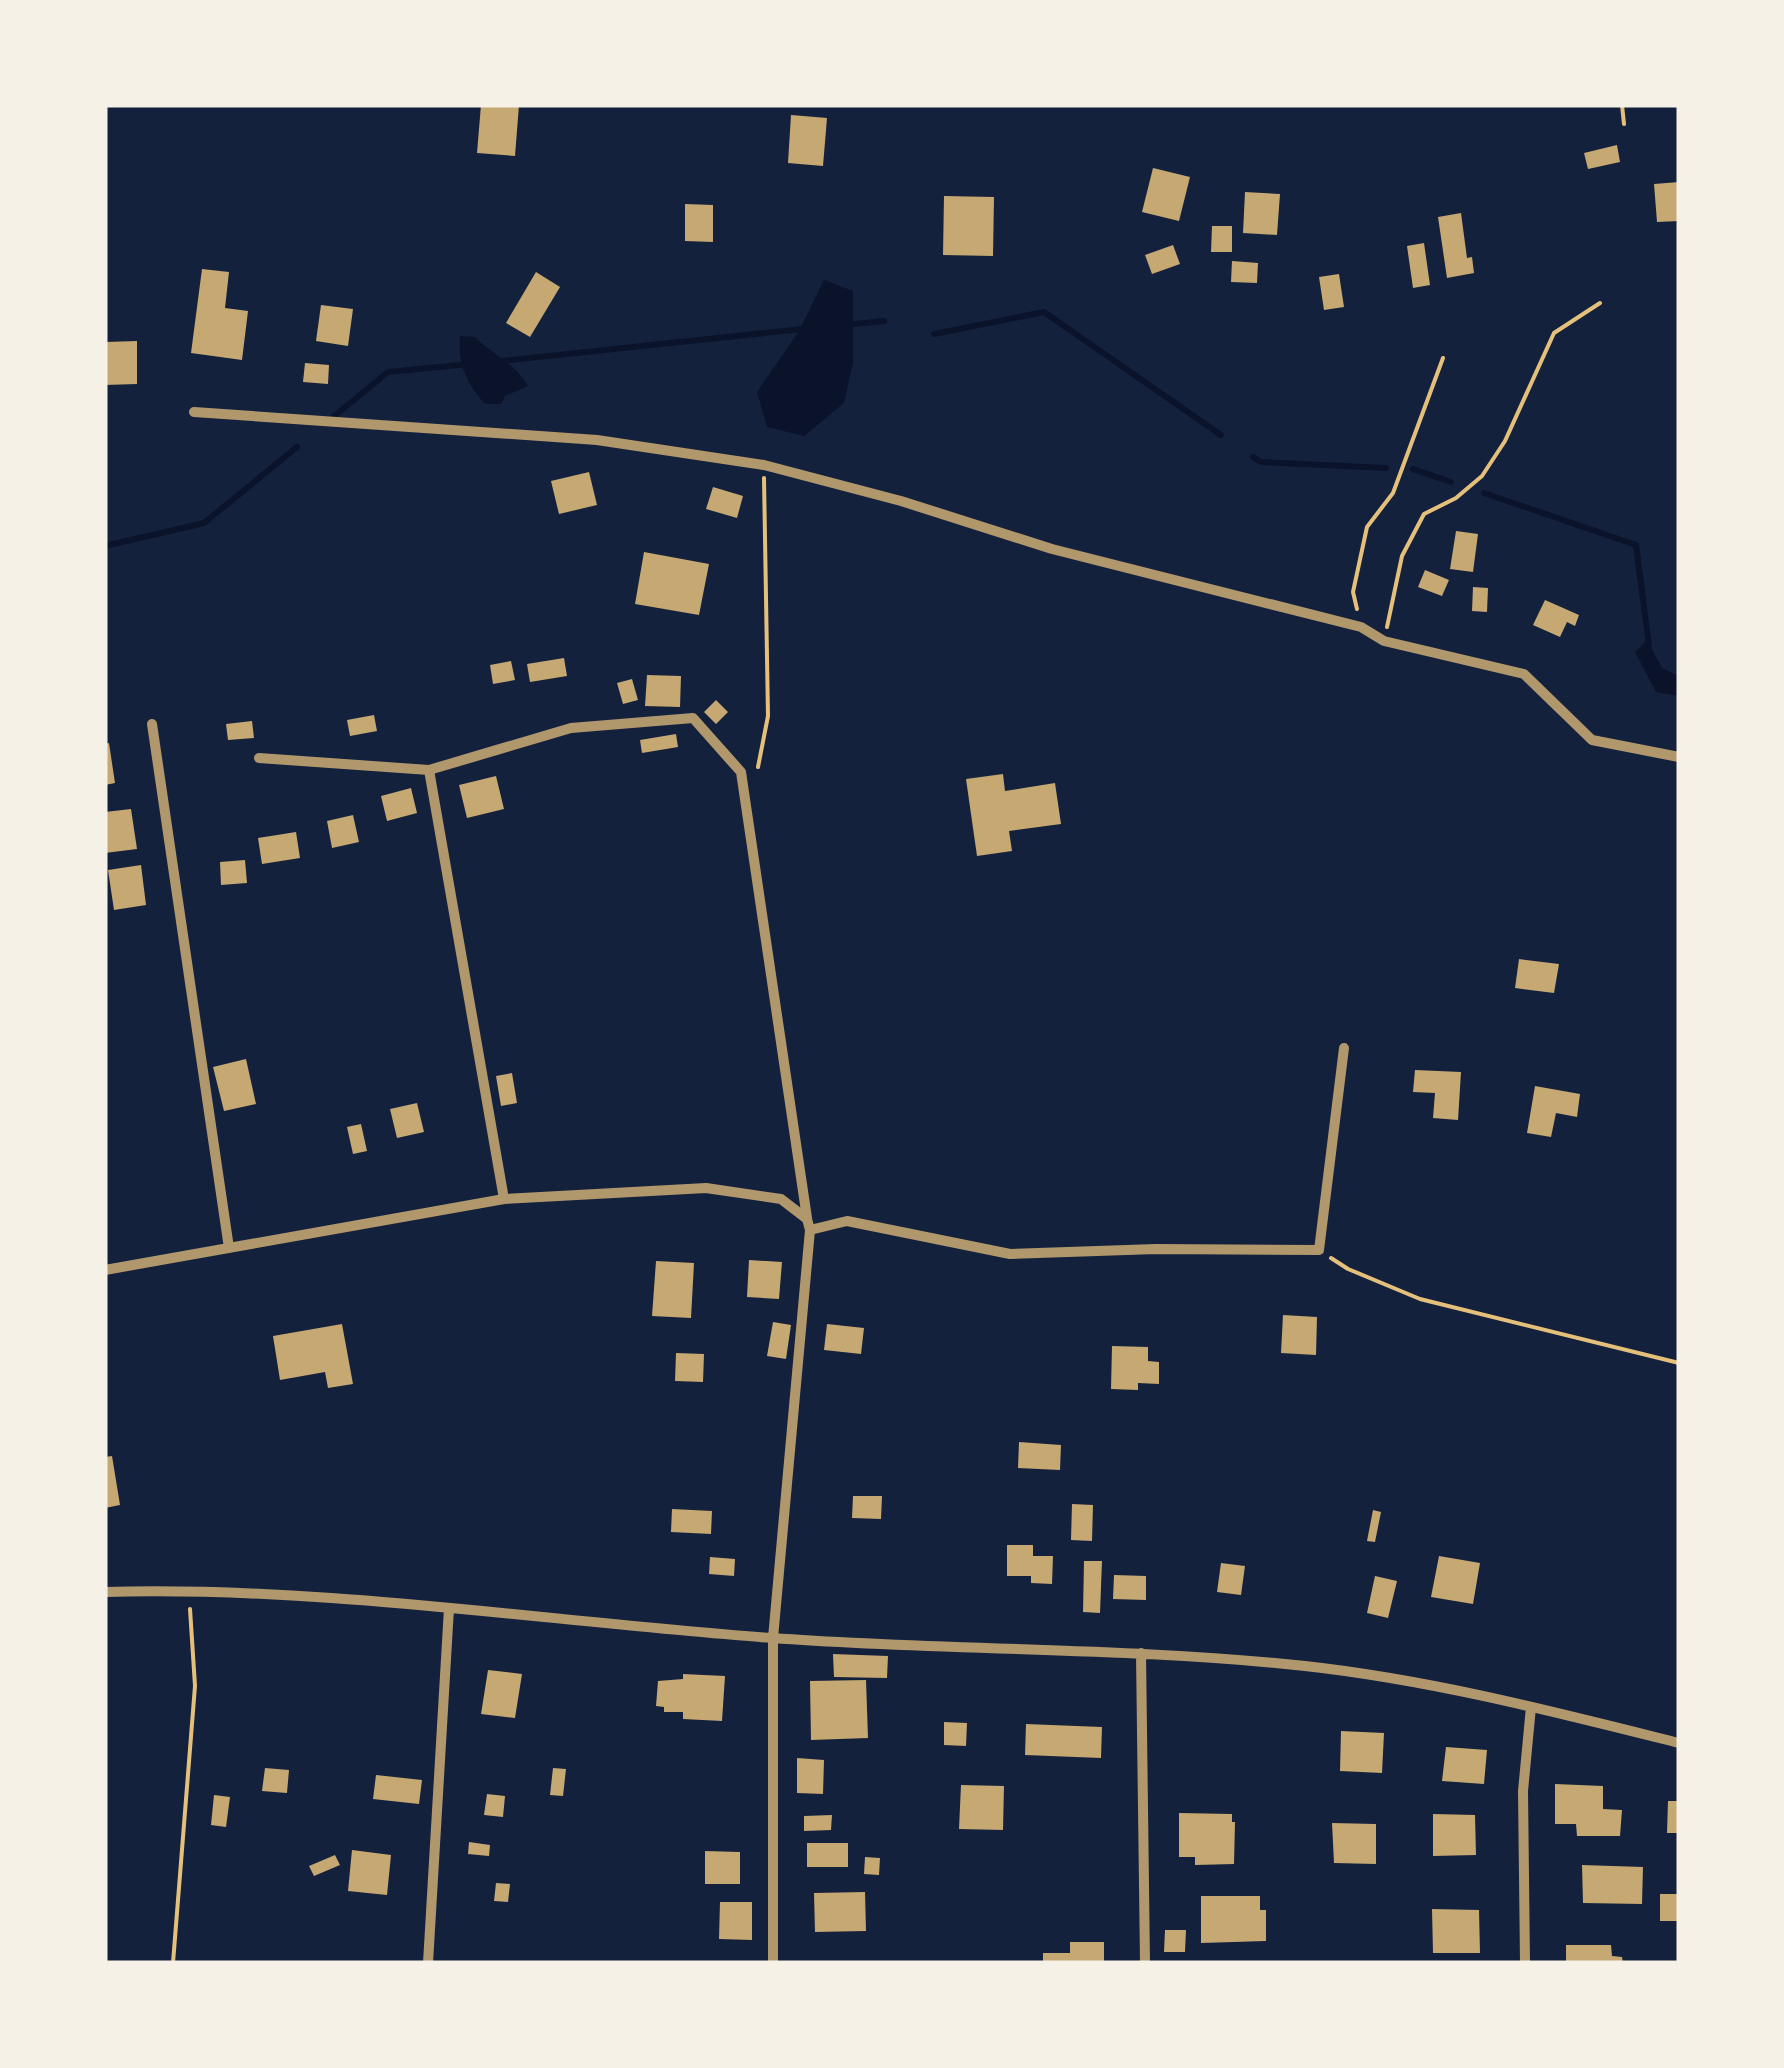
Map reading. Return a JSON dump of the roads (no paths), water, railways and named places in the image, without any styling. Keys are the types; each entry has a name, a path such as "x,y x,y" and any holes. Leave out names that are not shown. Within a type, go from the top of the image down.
{"street":[{"path":"194,412 596,440 764,465 901,501 1052,549 1361,628 1384,641 1524,674 1592,740 1679,758"},
{"path":"259,758 430,770 571,728 693,718 741,772 808,1224 773,1638 773,1963"},
{"path":"152,724 229,1248"},
{"path":"430,770 504,1199"},
{"path":"105,1270 504,1199 706,1188 781,1199 808,1224 847,1221 1010,1254 1156,1249 1319,1250 1344,1048"},
{"path":"105,1592 189,1589 773,1638 1141,1653 1305,1666 1432,1684 1679,1743"},
{"path":"428,1963 449,1608"},
{"path":"1141,1653 1144,1963"},
{"path":"1525,1963 1524,1790 1532,1707"}],"water":[{"path":"824,280 853,291 853,363 844,403 804,436 767,427 757,392 799,331"},
{"path":"460,336 475,337 511,366 528,386 505,396 501,404 485,404 465,373"},
{"path":"1647,640 1662,668 1679,676 1679,696 1656,692 1635,652"}],"waterway":[{"path":"934,334 1044,312 1221,435"},
{"path":"846,325 884,321"},
{"path":"492,362 803,329"},
{"path":"333,417 388,372 470,364"},
{"path":"105,546 204,523 297,447"},
{"path":"1253,457 1261,462 1386,468"},
{"path":"1413,469 1451,482"},
{"path":"1484,493 1636,545 1649,646"}]}
